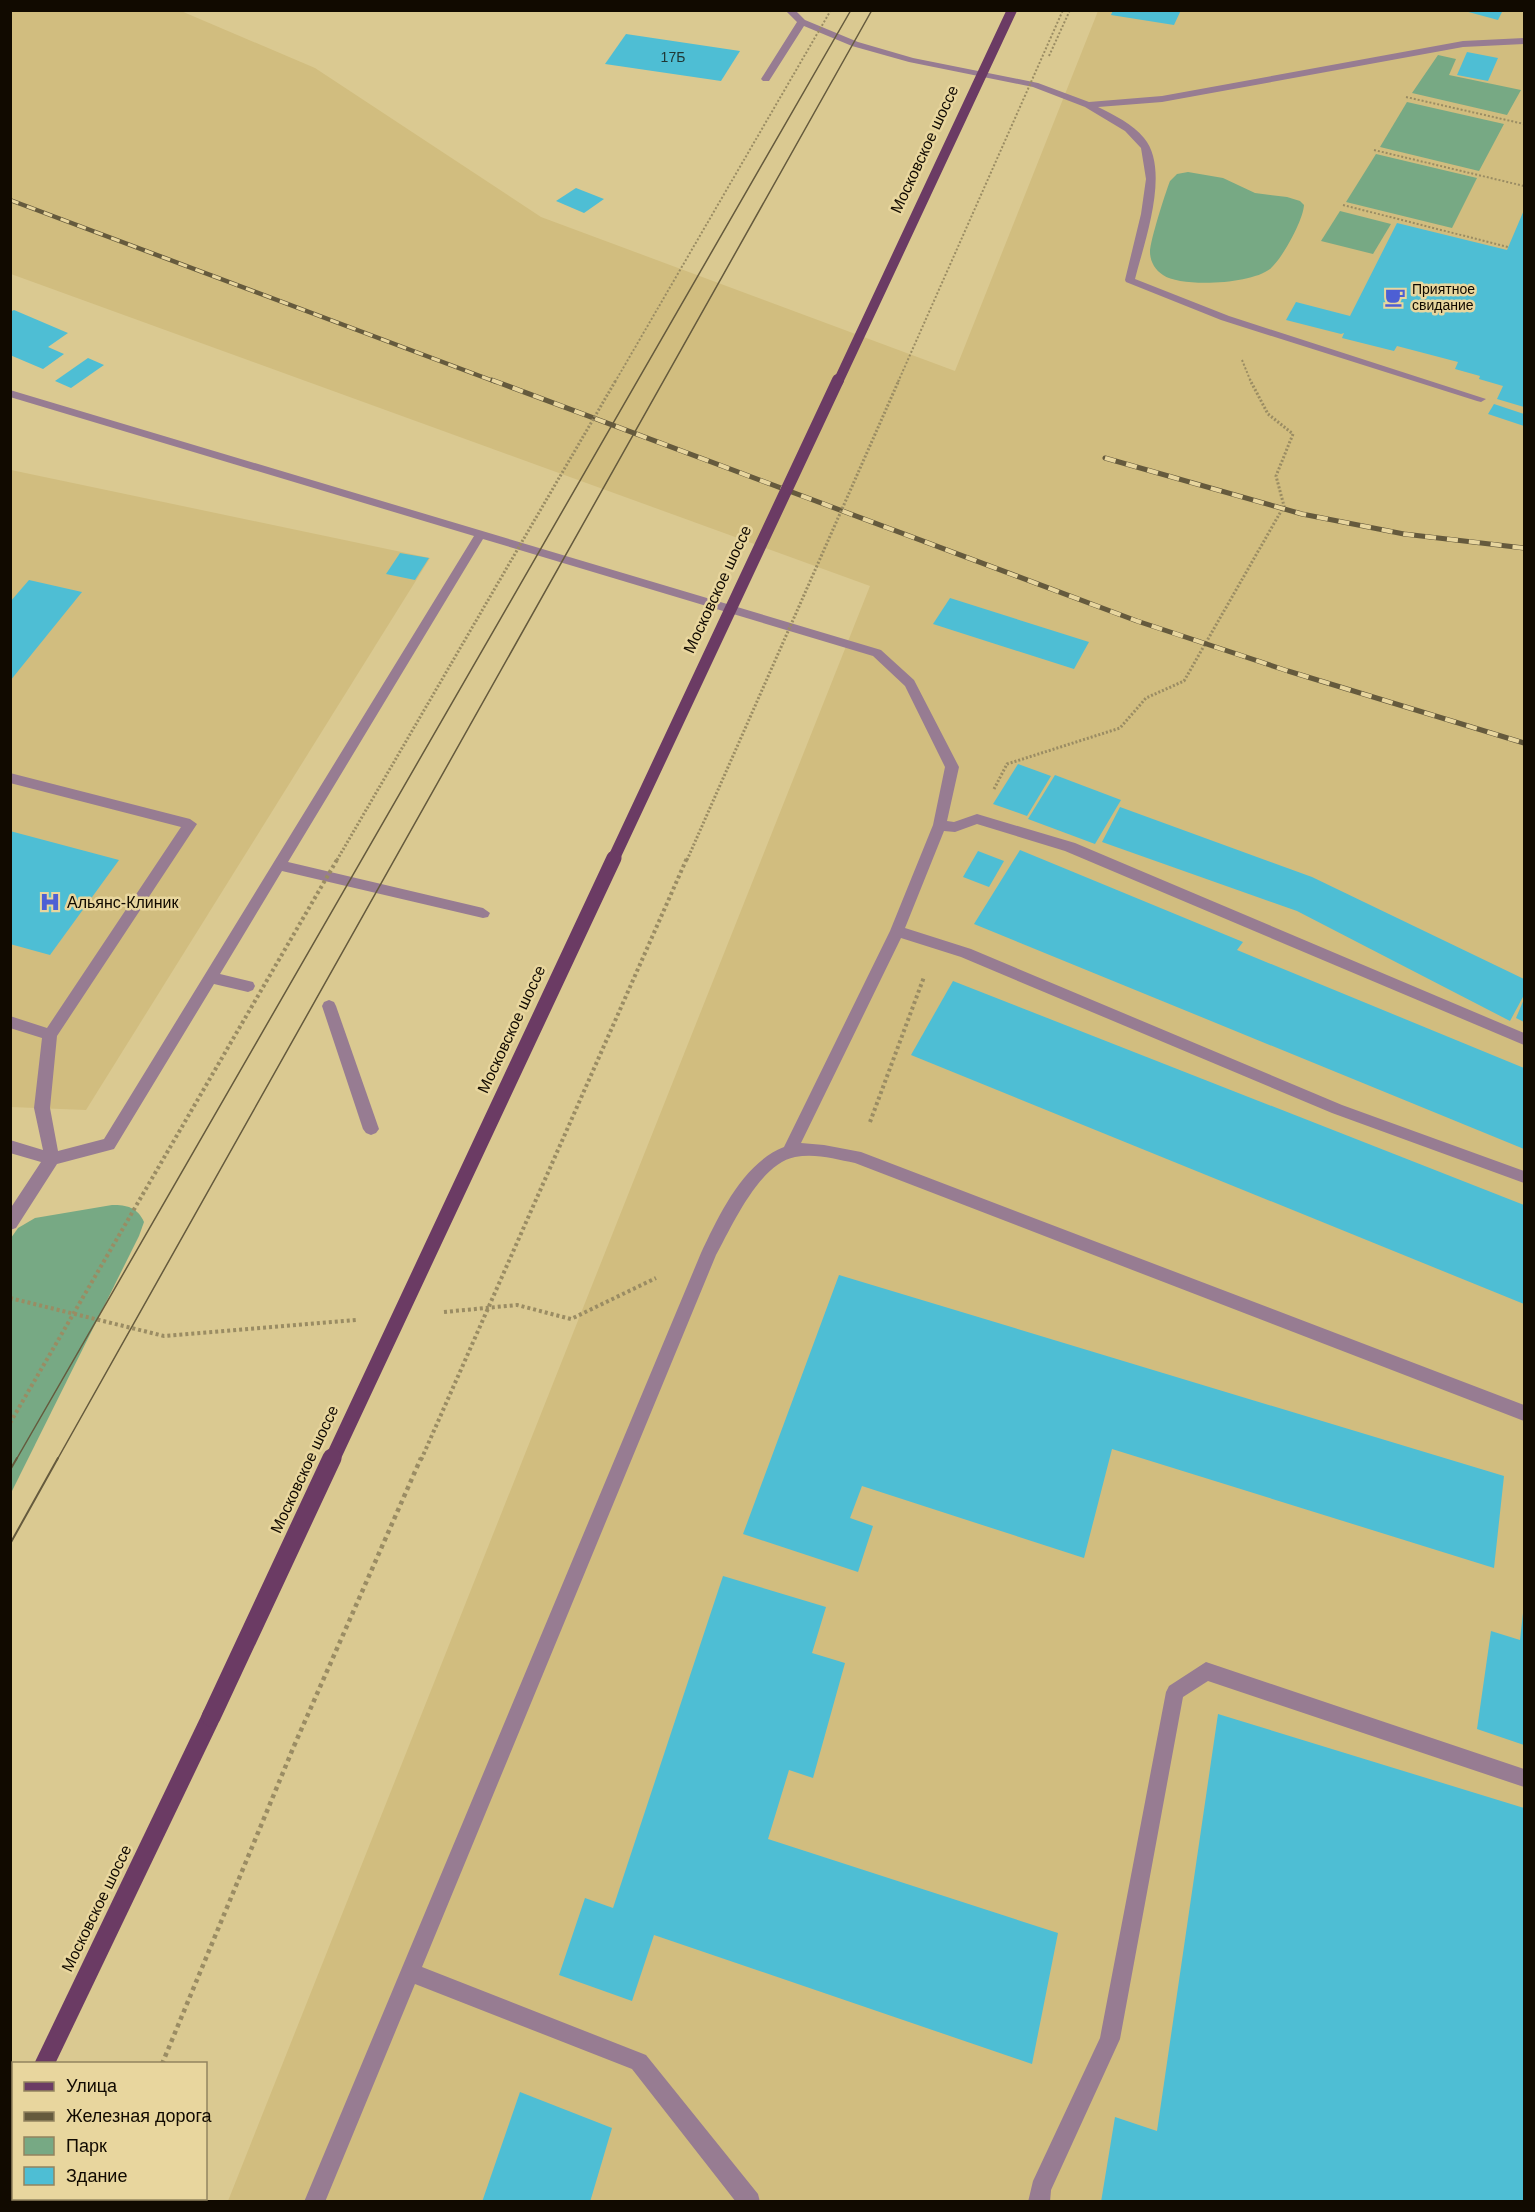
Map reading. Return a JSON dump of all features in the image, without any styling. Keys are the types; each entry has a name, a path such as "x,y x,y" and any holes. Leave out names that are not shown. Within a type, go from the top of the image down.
{"main road":[{"name":"Московское шоссе","path":"45,2062 211,1717 1012,10"}],"lane":[{"path":"789,10 802,22 855,44 912,60 1035,85 1088,105 1123,124 1145,147 1151,182 1130,280 1225,318 1481,399"},
{"path":"766,80 802,22"},
{"path":"1088,105 1162,99 1463,44 1524,41"},
{"path":"10,393 877,652 910,683 952,767 940,825 897,931 790,1151"},
{"path":"10,1146 52,1159 108,1144 480,535"},
{"path":"10,778 190,824 50,1035 42,1108 52,1159 10,1223"},
{"path":"940,825 955,827 977,819 1070,847 1524,1039"},
{"path":"279,865 483,913"},
{"path":"897,931 940,944 1337,1109 1524,1177"},
{"path":"210,977 248,986"},
{"path":"330,1006 371,1129"},
{"path":"10,1022 50,1035"},
{"path":"314,2202 709,1252 740,1197 761,1169 790,1151 822,1150 856,1157 1524,1413"},
{"path":"1039,2202 1041,2189 1110,2039 1175,1692 1206,1671 1524,1778"},
{"path":"409,1972 639,2062 750,2202"}],"path":[{"path":"10,1423 831,10"},
{"path":"163,2062 294,1746 1063,10"},
{"path":"1035,85 1070,10"},
{"path":"1406,97 1524,124"},
{"path":"1374,150 1524,186"},
{"path":"1343,205 1508,247"},
{"path":"977,819 1007,764 1120,728 1146,698 1184,681 1284,506 1276,476 1293,434 1268,414 1252,385 1225,318"},
{"path":"856,1157 929,963 940,944"}],"shaded area":[{"path":"10,11 181,11 315,68 541,217 955,371 1098,11 1524,11 1524,2201 228,2201 870,586 11,274"},
{"path":"11,470 430,558 86,1110 11,1107"}],"green space":[{"path":"1438,55 1456,59 1449,75 1521,90 1507,115 1412,93"},
{"path":"1407,102 1504,124 1479,171 1380,147"},
{"path":"1376,154 1477,178 1452,228 1346,202"},
{"path":"1188,172 1223,178 1255,193 1287,197 1300,201 1304,205 1291,239 1270,269 1261,274 1233,281 1200,283 1172,279 1158,271 1152,262 1150,252 1161,206 1170,181 1177,174"},
{"path":"1340,211 1391,224 1373,254 1321,241"},
{"path":"112,1205 131,1208 144,1222 11,1493 11,1238 18,1228 35,1218"}],"building":[{"path":"1113,10 1181,10 1174,25 1111,15"},
{"path":"1461,10 1503,10 1498,20"},
{"path":"626,34 740,51 721,81 605,64"},
{"path":"1467,52 1498,58 1488,81 1457,75"},
{"path":"576,188 604,199 584,213 556,201"},
{"path":"1524,210 1524,407 1497,399 1503,386 1455,369 1458,362 1397,346 1394,351 1342,338 1344,333 1286,320 1296,302 1350,316 1397,223 1507,250"},
{"path":"14,310 68,333 48,347 64,354 43,369 10,355 10,312"},
{"path":"88,358 104,365 71,388 55,381"},
{"path":"1494,404 1524,414 1524,426 1488,414"},
{"path":"400,553 429,558 415,580 386,574"},
{"path":"29,580 82,592 10,681 10,602"},
{"path":"950,598 1089,642 1074,669 933,624"},
{"path":"1018,764 1051,776 1027,816 993,804"},
{"path":"1055,775 1121,800 1095,844 1028,819"},
{"path":"1120,807 1312,877 1524,979 1524,995 1510,1021 1297,911 1102,842"},
{"name":"Альянс-Клиник","path":"10,831 119,860 50,955 10,944"},
{"path":"1020,850 1243,942 1237,950 1524,1068 1524,1149 974,924"},
{"path":"978,851 1004,861 989,887 963,877"},
{"path":"953,981 1524,1205 1524,1304 911,1055"},
{"path":"1524,999 1524,1022 1516,1018"},
{"path":"839,1275 1504,1476 1494,1568 1112,1449 1084,1558 862,1486 850,1518 873,1526 858,1572 743,1534"},
{"path":"723,1576 826,1607 812,1653 845,1663 813,1778 789,1770 768,1839 1058,1933 1032,2064 654,1935 632,2001 559,1975 585,1898 613,1908"},
{"path":"1523,1613 1524,1745 1477,1729 1491,1631 1520,1640"},
{"path":"1218,1714 1524,1808 1524,2202 1101,2202 1115,2117 1157,2131"},
{"path":"520,2092 612,2128 590,2202 482,2202"}],"tram line":[{"path":"16,1460 851,10"},
{"path":"57,1460 872,10"},
{"path":"10,1470 17,1458"},
{"path":"10,1544 58,1458"}],"railway":[{"path":"10,200 496,382"},
{"path":"492,380 1137,621 1288,671 1524,743"},
{"path":"1105,458 1302,514 1404,534 1524,548"}],"place":[{"name":"Приятное свидание","path":"1395,297"},
{"name":"Альянс-Клиник","path":"50,902"}]}
